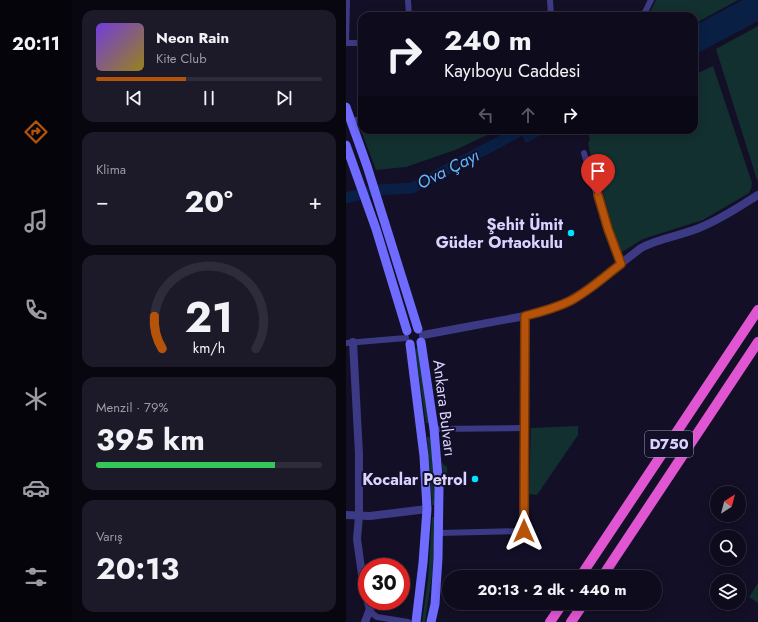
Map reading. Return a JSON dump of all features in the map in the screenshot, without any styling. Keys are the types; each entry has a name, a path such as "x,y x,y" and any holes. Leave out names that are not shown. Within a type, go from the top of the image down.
{"highway":[{"name":"D750","path":"585,570 758,310"},
{"name":"D750","path":"607,570 758,342"},
{"path":"550,622 558,610"},
{"path":"571,622 579,610"}],"main road":[{"path":"346,107 350,121"},
{"name":"Ankara Bulvarı","path":"350,121 421,335 434,429 440,510 437,583 431,622"},
{"name":"Ankara Bulvarı","path":"346,145 348,157 355,168 376,229 408,338 421,429 427,509 423,563 416,622"},
{"path":"408,338 411,328 421,335"},
{"name":"Ankara Bulvarı","path":"408,338 417,344 421,335"},
{"path":"421,429 434,429"},
{"path":"427,509 440,510"}],"street":[{"path":"347,0 346,43 358,43"},
{"path":"408,0 409,12"},
{"path":"550,0 551,12"},
{"path":"645,12 651,0"},
{"path":"350,121 358,120"},
{"path":"584,153 604,219 621,264"},
{"path":"421,335 525,316 549,309 571,300 584,292 634,253 651,243 712,223 758,195"},
{"path":"439,533 524,531 525,316"},
{"path":"359,558 357,544 359,516 359,454 349,343 408,338"},
{"path":"434,429 524,428"},
{"path":"346,515 359,516 427,509"},
{"path":"365,622 370,610"},
{"path":"371,610 377,617 408,622"}],"green space":[{"path":"656,0 738,0 698,22 698,12 650,12"},
{"path":"758,26 758,180 757,180 716,49"},
{"path":"713,66 752,183 751,189 749,193 703,220 643,239 622,252 616,238 594,162 591,157 588,143 590,139 588,134 698,134 698,73"},
{"path":"362,134 489,134 455,150 406,167 376,170"},
{"path":"418,348 429,423 426,423 415,349"},
{"path":"578,426 578,435 537,495 529,494 531,428"},
{"path":"427,437 431,437 435,505 432,505"},
{"path":"442,463 447,467 448,483 444,488"},
{"path":"432,517 436,517 432,576 425,622 422,622 428,580"},
{"path":"758,583 758,603 749,597"}],"water":[{"path":"742,0 758,0 758,21 698,53 698,24"},
{"path":"521,134 543,134 526,143"}],"waterway":[{"name":"Ova Çayı","path":"346,198 377,190 412,188 514,134"}],"place":[{"name":"Şehit Ümit Güder Ortaokulu","path":"571,233"},
{"name":"Kocalar Petrol","path":"475,479"}],"route":[{"path":"524,531 525,316 561,305 571,300 621,264 604,219 598,195"}]}
